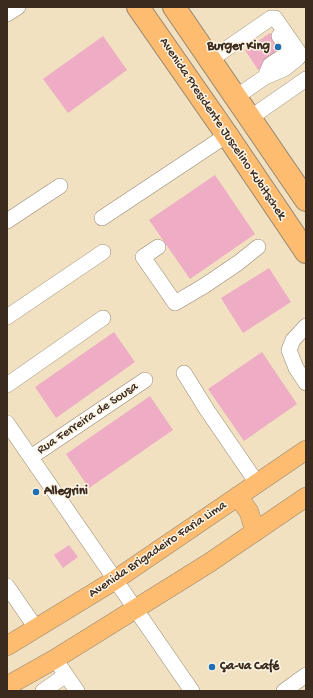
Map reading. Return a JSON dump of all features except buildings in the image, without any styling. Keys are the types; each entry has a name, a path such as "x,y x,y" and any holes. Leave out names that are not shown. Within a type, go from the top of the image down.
{"highway":[{"name":"Avenida Presidente Juscelino Kubitschek","path":"138,7 306,252"},
{"path":"174,7 306,200"}],"main road":[{"name":"Avenida Brigadeiro Faria Lima","path":"7,646 115,580 306,450"},
{"path":"238,496 249,512 255,532"},
{"path":"7,686 55,659 209,563 306,497"}],"street":[{"path":"7,14 18,7"},
{"path":"210,60 271,18 275,18 298,51 298,58 284,69 266,77 236,98"},
{"path":"250,118 306,79"},
{"path":"102,218 227,135"},
{"path":"7,222 60,186"},
{"path":"158,247 143,257 174,303 204,286 238,263 258,246"},
{"path":"7,317 103,252"},
{"path":"7,385 103,318"},
{"path":"306,326 294,340 289,350 296,368 306,383"},
{"path":"184,373 257,483"},
{"name":"Rua Ferreira de Sousa","path":"31,458 145,380"},
{"path":"7,423 192,691"},
{"path":"7,586 36,628"},
{"path":"55,659 77,691"},
{"path":"43,691 66,675"},
{"path":"292,689 306,675"}],"place":[{"name":"Burger King","path":"278,47"},
{"name":"Allegrini","path":"36,492"},
{"name":"Ça-va Café","path":"212,667"}]}
